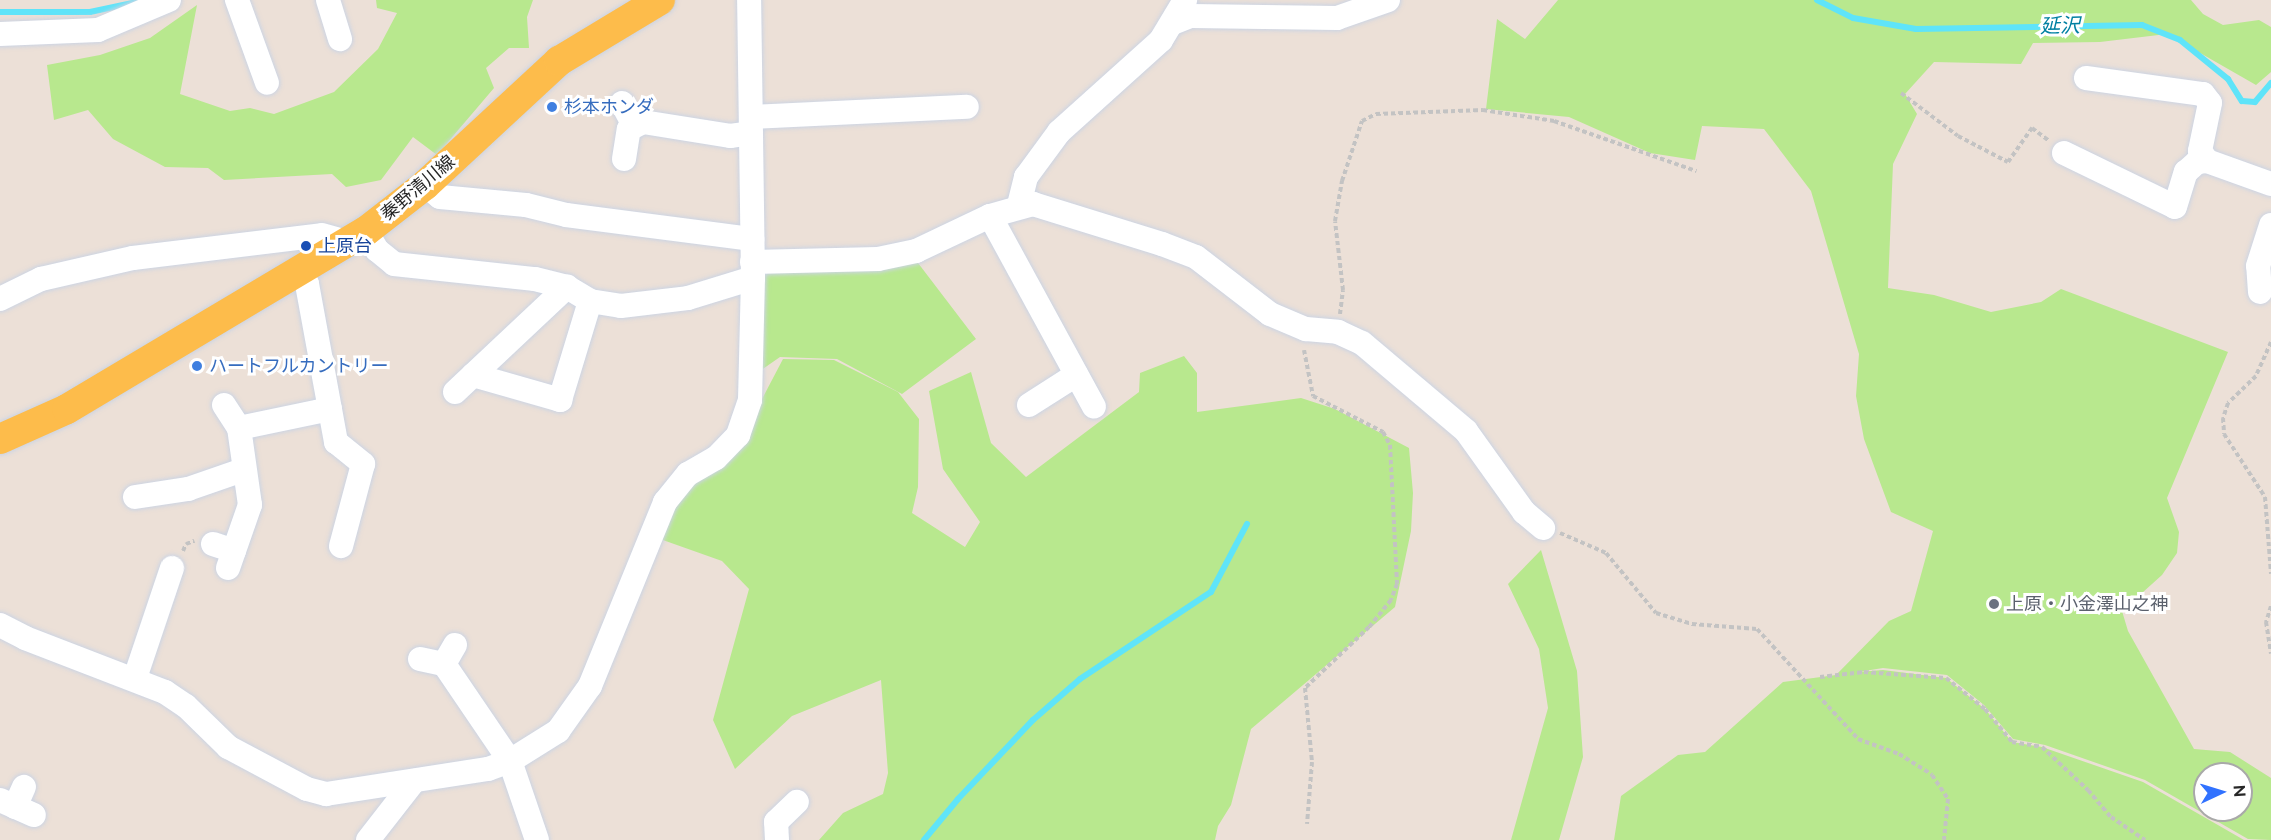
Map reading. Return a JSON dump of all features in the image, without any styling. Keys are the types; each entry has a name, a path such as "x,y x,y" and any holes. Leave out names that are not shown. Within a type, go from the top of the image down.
{"main road":[{"name":"秦野清川線","path":"0,439 67,409 356,237 425,185 559,61 660,0"}],"street":[{"path":"0,34 98,30 169,0"},
{"path":"237,0 242,37 267,83"},
{"path":"328,0 340,39"},
{"path":"0,625 25,638 135,678 186,706 228,747 307,789 326,794 353,792 488,769 510,761 558,731 590,686 665,502 688,474 716,458 738,435 750,400 752,260 749,0"},
{"path":"1019,205 1026,177 1059,132 1161,40 1175,22 1185,0"},
{"path":"1175,22 1191,16 1337,18 1388,0"},
{"path":"2086,78 2203,94 2210,103 2200,151 2207,161"},
{"path":"622,103 634,126"},
{"path":"624,159 629,129 643,122 730,136 751,125 967,107"},
{"path":"2064,153 2175,207 2186,172 2197,162 2207,161 2271,184"},
{"path":"425,185 440,197 526,205 752,260 878,259 916,251 990,216 1019,205 1034,204 1196,257 1270,314 1306,328 1338,332 1362,343 1466,431 1524,512 1542,528"},
{"path":"990,216 1094,407"},
{"path":"2260,292 2258,266 2271,225"},
{"path":"0,299 41,279 133,258 322,235 356,237 377,250 393,264 535,279 567,287 590,301 621,306 657,304 752,260"},
{"path":"298,272 308,285 336,442 363,464 341,546"},
{"path":"455,392 567,287"},
{"path":"472,375 560,400 590,301"},
{"path":"1029,405 1076,375"},
{"path":"217,551 250,505 243,470 239,428 224,405"},
{"path":"239,428 330,409"},
{"path":"135,497 188,489 243,470"},
{"path":"135,678 172,568"},
{"path":"420,659 449,655 510,761 537,840"},
{"path":"368,840 414,781"},
{"path":"777,840 776,822 797,802"}],"path":[{"path":"1901,93 1958,136 2008,162 2032,128 2064,153"},
{"path":"1338,332 1343,290 1335,221 1342,181 1362,121 1376,114 1483,110 1554,121 1696,171"},
{"path":"1306,328 1304,347 1313,396 1383,432 1390,445 1397,584 1391,600 1369,627 1305,688 1312,762 1307,824"},
{"path":"2270,345 2256,376 2228,403 2223,418 2224,434 2265,497 2271,574"},
{"path":"1542,528 1582,540 1606,553 1656,613 1692,624 1757,629 1858,739 1899,754 1932,775 1948,799 1944,840"},
{"path":"186,544 217,551"},
{"path":"2271,606 2266,622 2271,654"},
{"path":"1820,676 1864,672 1946,678 1985,709 2012,742 2042,747 2088,790 2111,817 2145,840"}],"green space":[{"path":"376,0 533,0 527,17 529,48 509,48 486,68 494,88 437,155 413,137 381,180 346,187 332,174 224,180 208,168 165,167 113,139 88,110 54,120 47,65 100,55 150,38 197,5 180,94 230,111 250,108 274,114 334,92 378,49 397,13 377,8"},
{"path":"1558,0 2191,0 2203,14 2223,25 2259,20 2271,27 2271,72 2256,85 2167,34 2100,42 2033,43 2021,64 1934,62 1905,94 1917,114 1893,164 1888,288 1934,295 1991,312 2041,302 2061,289 2228,352 2167,498 2179,532 2177,553 2162,575 2122,611 2128,631 2194,749 2230,752 2246,762 2193,762 2193,807 2145,780 2045,745 2013,739 1984,705 1947,675 1883,668 1858,672 1883,670 1946,678 1985,709 2012,742 2042,747 2143,782 2193,811 2193,822 2213,822 2244,840 1614,840 1621,796 1678,755 1705,752 1783,682 1836,675 1889,621 1911,611 1933,531 1891,512 1864,439 1856,396 1859,354 1811,191 1764,129 1702,126 1695,160 1650,153 1569,117 1486,109 1497,19 1525,39"},
{"path":"915,259 976,339 902,394 837,359 780,357 760,371 761,309 765,275 774,268"},
{"path":"1184,356 1197,373 1197,412 1301,398 1335,409 1409,448 1413,493 1411,531 1395,607 1251,729 1231,805 1218,826 1215,840 819,840 843,813 883,794 888,773 881,680 792,716 735,769 713,720 749,589 722,561 660,539 676,505 753,416 783,359 834,360 898,392 919,419 918,487 912,513 965,547 980,522 943,469 929,391 971,372 991,443 1026,477 1139,392 1140,373"},
{"path":"1541,550 1577,671 1583,757 1559,840 1511,840 1548,708 1539,649 1508,584"},
{"path":"2253,767 2271,778 2271,840 2248,839 2218,822 2253,822"}],"waterway":[{"name":"延沢","path":"1817,0 1853,18 1916,29 2142,25 2180,40 2228,79 2242,101 2255,102 2271,83"},
{"name":"延沢","path":"0,12 90,12 137,2"},
{"path":"924,840 958,799 1033,720 1080,679 1211,592 1247,524"}],"place":[{"name":"杉本ホンダ","path":"552,107"},
{"name":"上原台","path":"306,246"},
{"name":"ハートフルカントリー","path":"197,366"},
{"name":"上原・小金澤山之神","path":"1994,604"}]}
